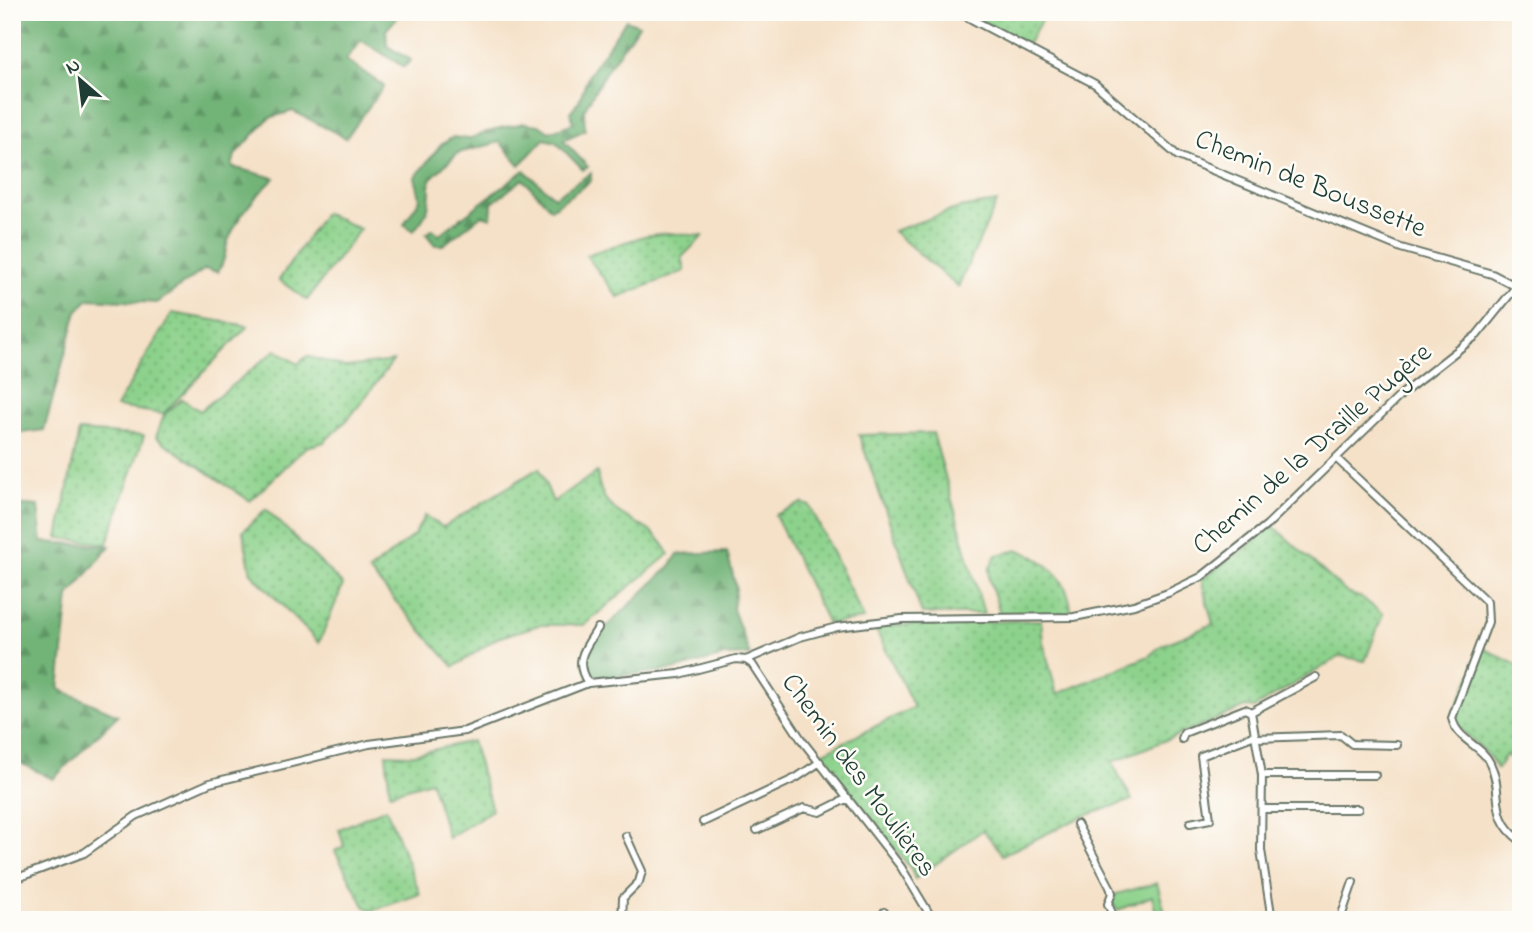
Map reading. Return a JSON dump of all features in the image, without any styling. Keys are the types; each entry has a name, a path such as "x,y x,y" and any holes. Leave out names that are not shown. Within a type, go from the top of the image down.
{"street":[{"name":"Chemin de Boussette","path":"957,12 1095,85 1178,156 1401,248 1492,274 1518,288"},
{"name":"Chemin de la Draille Pugère","path":"12,880 84,853 136,816 210,783 369,744 465,731 589,683 680,674 736,659 746,660 800,637 837,626 902,619 1074,617 1134,605 1201,577 1267,525 1404,393 1477,335 1518,288"},
{"path":"1337,459 1487,602 1488,622 1451,718 1459,735 1486,756 1491,765 1499,816 1506,831 1521,841"},
{"path":"589,683 580,668 580,657 598,628"},
{"name":"Chemin des Moulières","path":"746,660 752,664 820,762 901,867 933,920"},
{"path":"1251,712 1315,677"},
{"path":"1182,739 1184,733 1219,719 1245,709 1251,712"},
{"path":"1251,712 1262,775 1264,810 1261,850 1272,920"},
{"path":"1190,823 1210,819 1201,756 1255,736 1341,735 1352,744 1397,745"},
{"path":"703,822 796,778 820,762"},
{"path":"1262,775 1375,775"},
{"path":"757,831 804,808 820,812 848,798"},
{"path":"1264,810 1358,809"},
{"path":"1077,824 1110,887 1112,893 1108,904 1115,920"},
{"path":"622,920 623,898 639,881 642,871 626,836"},
{"path":"1340,920 1353,882"},
{"path":"884,912 888,920"}],"green space":[{"path":"12,12 402,12 386,30 387,46 411,60 404,67 361,40 346,60 384,86 346,138 293,111 269,118 235,155 232,167 275,178 242,214 228,241 218,272 205,269 157,303 89,299 77,311 44,430 12,434"},
{"path":"980,12 1046,12 1027,45 976,19"},
{"path":"626,20 639,25 606,71 584,110 585,130 563,140 588,167 583,170 556,142 544,139 520,165 500,142 458,153 430,179 428,207 419,225 413,231 404,224 420,199 415,177 441,145 453,137 468,139 495,129 524,123 539,125 549,132 574,123 570,112 579,101 589,74"},
{"path":"524,170 554,197 591,173 591,181 551,209 523,179 492,203 491,218 482,215 443,245 435,245 426,234 433,229 439,235"},
{"path":"997,202 958,287 893,231 959,208"},
{"path":"324,213 360,229 307,300 279,280"},
{"path":"667,233 703,236 682,257 685,271 618,297 586,255 644,236"},
{"path":"172,313 248,326 163,414 116,407"},
{"path":"276,350 298,364 307,356 345,367 393,361 350,417 324,442 306,447 250,501 156,437 164,415 182,399 200,411"},
{"path":"79,431 144,436 107,544 58,538"},
{"path":"933,433 984,614 922,614 859,435"},
{"path":"539,468 553,502 597,472 601,490 608,502 617,511 650,531 669,554 584,625 539,625 497,638 454,667 369,571 414,535 425,516 443,527"},
{"path":"802,503 810,506 864,619 828,624 775,515"},
{"path":"12,504 38,506 42,542 110,546 69,596 59,689 118,715 53,779 12,759"},
{"path":"266,509 343,585 319,643 251,573 243,531"},
{"path":"1271,524 1347,593 1362,598 1383,614 1365,661 1341,656 1254,708 1246,707 1112,762 1132,800 1079,818 1003,855 983,830 915,879 911,869 820,754 914,707 874,626 1041,620 1043,642 1057,694 1149,656 1162,645 1213,624 1201,579 1247,547"},
{"path":"1019,550 1056,573 1067,591 1071,614 1001,616 989,579 989,570 996,555"},
{"path":"727,552 736,587 733,609 750,655 725,656 673,670 590,679 583,660 599,634 670,566 678,554"},
{"path":"1483,648 1521,667 1521,765 1506,755 1497,769 1488,755 1452,718"},
{"path":"472,741 492,810 448,838 431,781 390,793 386,754 410,755"},
{"path":"386,808 420,894 372,911 364,906 335,851 344,846 339,829"},
{"path":"1157,883 1167,920 1146,920 1157,917 1152,896 1118,910 1111,903 1116,894"}]}
